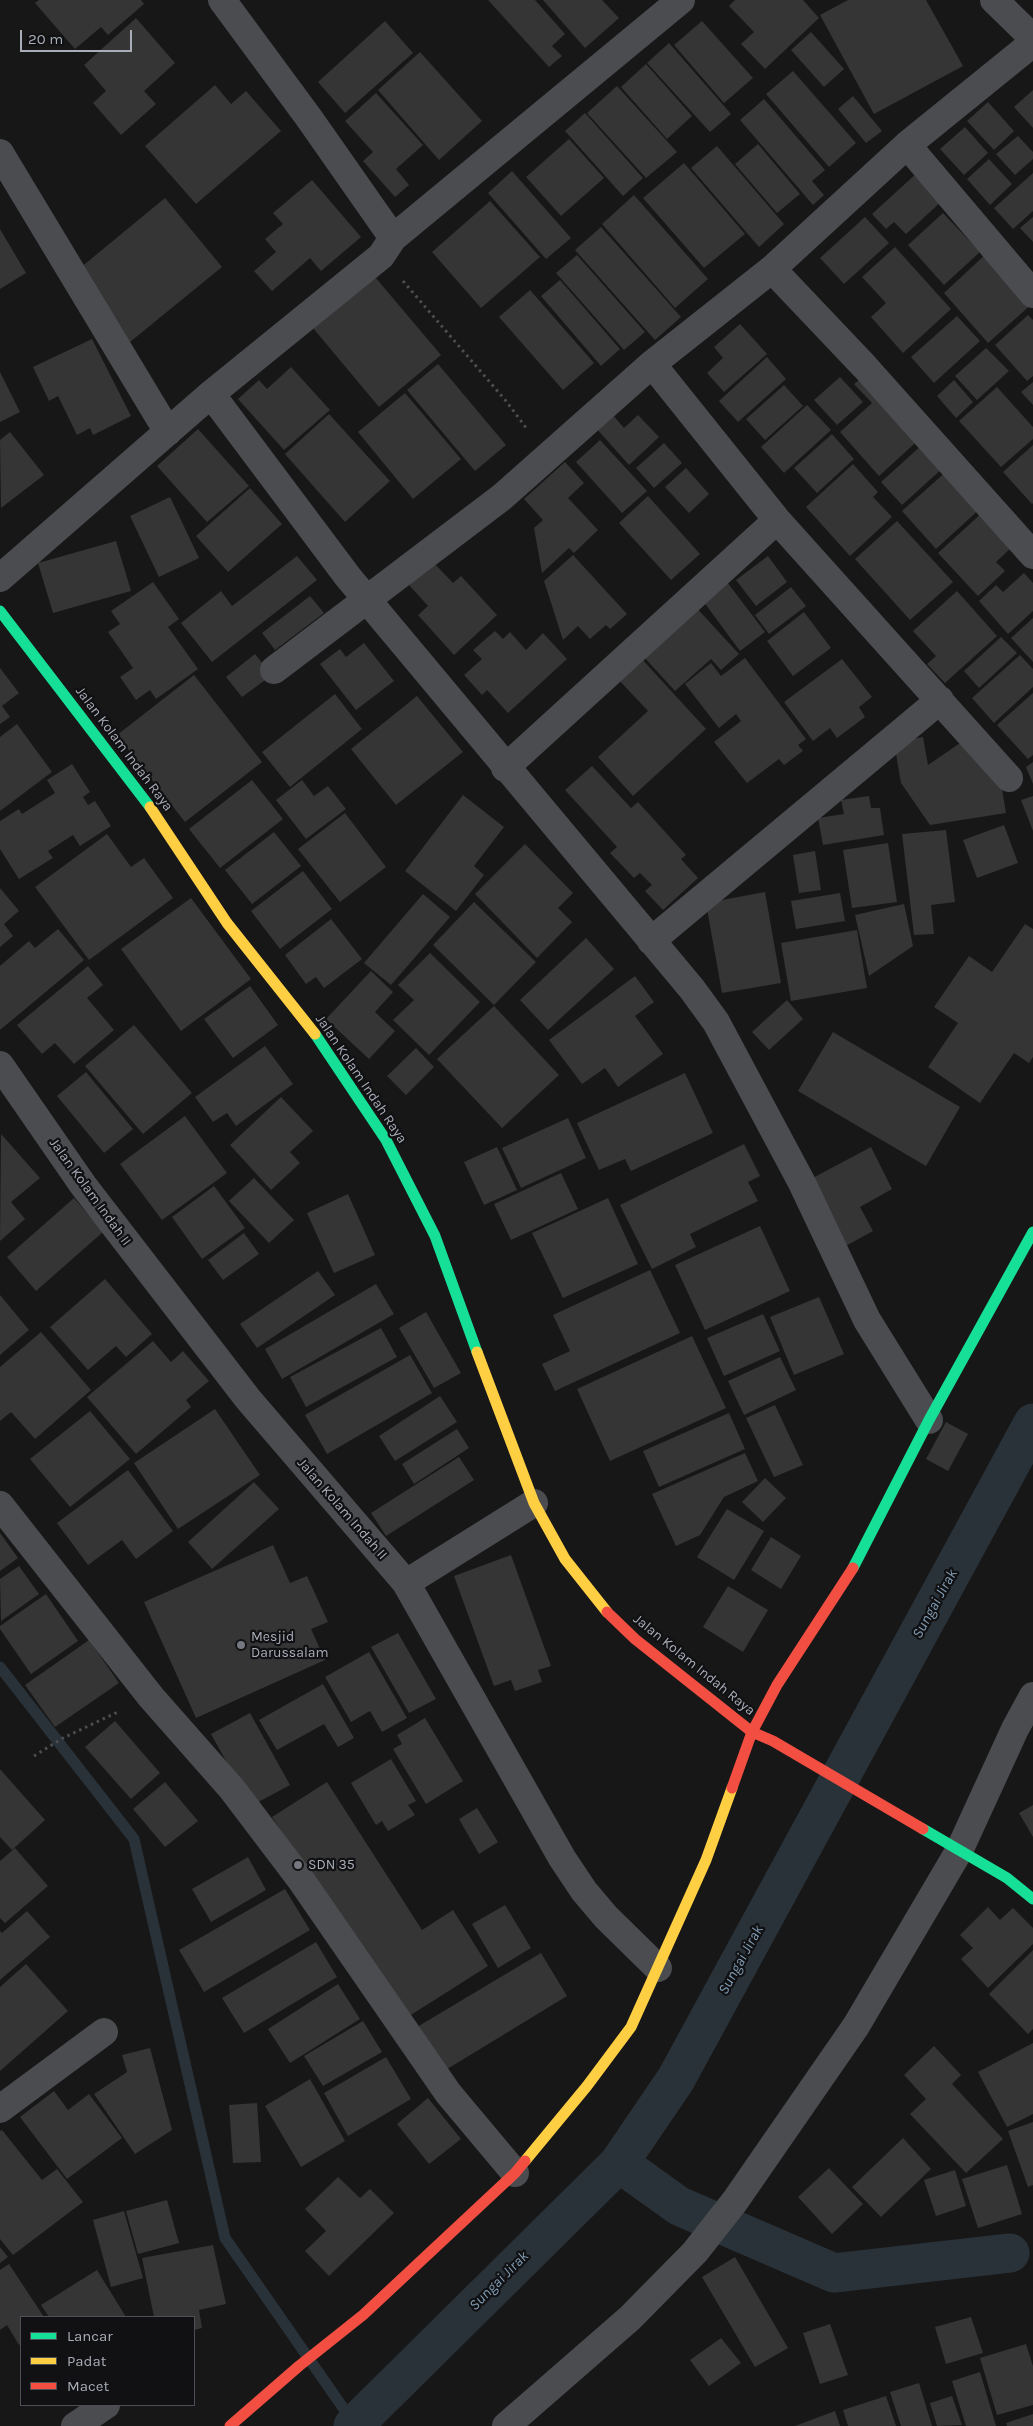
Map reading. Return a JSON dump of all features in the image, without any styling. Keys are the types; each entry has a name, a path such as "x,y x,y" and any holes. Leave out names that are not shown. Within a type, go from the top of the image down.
{"street":[{"path":"222,0 309,118 387,247"},
{"path":"0,578 211,394 681,0"},
{"path":"994,0 1033,38"},
{"path":"274,670 509,491 652,364 772,269 907,145 1033,43"},
{"path":"907,145 1033,294"},
{"path":"0,153 168,432"},
{"path":"772,269 865,366 1033,555"},
{"path":"652,364 777,520 1009,778"},
{"path":"211,394 366,600 692,989 716,1022 802,1183 867,1320 929,1420"},
{"path":"505,768 777,520"},
{"name":"Jalan Kolam Indah Raya","path":"0,611 155,814 227,923 324,1046 386,1140 435,1236 534,1503 565,1559 602,1607 635,1640 752,1732 773,1741 1007,1878 1033,1899"},
{"path":"651,941 940,700"},
{"name":"Jalan Kolam Indah II","path":"0,1065 83,1185 248,1399 406,1582 562,1858 584,1891 658,1968"},
{"path":"230,2426 363,2314 515,2173 587,2086 631,2027 706,1860 752,1732 777,1685 861,1556 929,1420 1033,1232"},
{"path":"406,1582 534,1503"},
{"path":"0,1505 151,1697 238,1797 301,1880 448,2093 515,2173"},
{"path":"506,2426 630,2318 695,2252 735,2201 856,2026 949,1845 1033,1696"},
{"path":"0,2108 104,2032"},
{"path":"75,2426 105,2406"}],"path":[{"path":"387,247 526,428"},
{"path":"34,1756 63,1738 151,1697"}],"building":[{"path":"39,0 141,0 144,4 108,35 101,27 75,49 35,3"},
{"path":"488,0 535,0 565,34 552,46 562,56 549,67"},
{"path":"543,0 602,0 619,18 585,48"},
{"path":"735,0 803,0 819,18 765,69 741,44 754,32 729,6"},
{"path":"848,0 926,0 963,66 874,114 820,15"},
{"path":"136,18 175,63 144,91 156,104 121,135 93,103 106,91 84,65"},
{"path":"385,21 413,53 345,113 318,82"},
{"path":"702,21 753,78 724,103 674,45"},
{"path":"811,32 844,69 824,87 791,50"},
{"path":"669,43 731,114 710,132 647,63"},
{"path":"420,52 482,121 439,160 378,90"},
{"path":"646,64 692,116 667,139 621,87"},
{"path":"793,71 856,143 829,167 766,94"},
{"path":"215,85 231,104 246,91 281,131 196,204 145,146"},
{"path":"617,86 677,152 646,178 587,113"},
{"path":"1033,90 1033,128 1014,107"},
{"path":"376,93 423,145 396,169 409,185 395,197 363,161 373,152 345,121"},
{"path":"853,96 882,131 866,143 838,109"},
{"path":"764,99 825,170 812,181 824,195 813,205 740,120"},
{"path":"988,102 1014,131 994,150 967,121"},
{"path":"585,113 643,178 623,196 565,131"},
{"path":"965,127 988,153 964,175 940,149"},
{"path":"1018,136 1033,152 1033,159 1015,175 996,154"},
{"path":"569,139 604,178 561,216 526,177"},
{"path":"758,144 800,194 777,213 735,164"},
{"path":"717,146 784,224 759,247 691,168"},
{"path":"989,159 1012,184 990,205 967,179"},
{"path":"684,163 745,234 704,268 643,198"},
{"path":"512,171 571,238 546,259 488,193"},
{"path":"918,172 943,200 906,234 894,222 886,229 872,214"},
{"path":"1033,173 1033,211 1013,229 994,208"},
{"path":"312,180 361,237 321,271 310,258 272,291 254,271 276,252 265,239 283,224 273,213"},
{"path":"634,195 708,279 675,308 602,224"},
{"path":"165,198 222,267 130,342 74,273"},
{"path":"490,201 540,257 481,308 432,252"},
{"path":"943,213 980,252 944,285 908,245"},
{"path":"865,217 889,243 844,284 820,258"},
{"path":"1033,217 1033,242 1020,228"},
{"path":"601,227 681,317 655,340 575,250"},
{"path":"0,229 26,273 0,289"},
{"path":"895,247 951,309 903,353 871,317 886,303 862,277"},
{"path":"987,253 1033,303 988,343 944,293"},
{"path":"577,255 645,332 624,350 556,273"},
{"path":"375,277 441,355 379,407 313,328"},
{"path":"560,280 620,349 601,366 541,296"},
{"path":"530,290 594,363 563,390 499,317"},
{"path":"1028,315 1033,320 1033,376 1027,381 995,345"},
{"path":"957,316 980,341 934,383 911,357"},
{"path":"740,324 767,354 724,392 707,373 723,358 714,347"},
{"path":"92,339 131,416 93,435 90,428 77,435 58,396 49,401 33,367"},
{"path":"986,348 1009,371 977,400 955,376"},
{"path":"767,357 786,379 738,422 719,401"},
{"path":"438,364 506,445 475,471 407,390"},
{"path":"291,367 330,410 284,450 238,399 259,380 267,389"},
{"path":"0,372 20,412 0,422"},
{"path":"868,373 924,435 879,476 840,432 872,403 854,384"},
{"path":"840,377 863,402 837,425 814,400"},
{"path":"954,380 973,402 956,418 937,396"},
{"path":"1033,382 1033,405 1021,392"},
{"path":"784,385 803,406 765,440 746,419"},
{"path":"997,387 1033,427 1033,439 1001,467 959,421"},
{"path":"405,393 461,459 413,499 358,432"},
{"path":"807,405 831,430 784,473 761,447"},
{"path":"329,414 390,481 345,522 285,454"},
{"path":"612,414 624,428 638,415 659,437 629,465 596,428"},
{"path":"198,429 249,486 207,522 157,466"},
{"path":"10,432 44,475 1,508 0,440"},
{"path":"832,434 854,459 817,493 794,468"},
{"path":"600,440 647,491 622,513 576,462"},
{"path":"664,443 682,463 654,488 636,468"},
{"path":"923,444 944,467 902,505 881,482"},
{"path":"1033,445 1033,503 1032,504 1003,472"},
{"path":"565,462 584,483 568,498 598,530 574,553 569,548 542,573 534,528 543,520 524,499"},
{"path":"853,464 878,492 873,497 892,517 850,556 806,507"},
{"path":"686,468 709,494 689,513 665,487"},
{"path":"948,470 982,507 936,549 902,511"},
{"path":"250,488 282,524 228,572 196,536"},
{"path":"648,496 700,554 671,580 619,523"},
{"path":"170,497 199,558 159,577 130,516"},
{"path":"984,511 1015,544 996,562 1005,571 978,596 938,553"},
{"path":"897,521 953,582 910,620 855,559"},
{"path":"116,541 131,591 53,613 38,563"},
{"path":"573,555 627,614 610,629 606,625 590,639 578,626 563,640 544,581"},
{"path":"297,556 317,580 212,662 181,623 221,591 232,606"},
{"path":"768,556 787,582 756,606 736,580"},
{"path":"433,562 453,583 461,576 497,615 454,655 418,615 428,606 409,585"},
{"path":"1024,573 1033,583 1033,611 1008,634 979,601 996,585 1003,592"},
{"path":"153,582 179,619 168,627 198,669 156,699 150,690 136,700 120,677 133,668 108,632 120,624 111,611"},
{"path":"727,582 765,632 740,651 703,601"},
{"path":"791,587 806,606 769,634 755,615"},
{"path":"957,591 997,636 945,683 927,664 936,656 913,631"},
{"path":"310,596 324,613 275,650 262,633"},
{"path":"693,604 739,654 721,670 711,659 675,691 644,657"},
{"path":"804,612 831,648 793,676 767,641"},
{"path":"1033,618 1033,662 1011,638"},
{"path":"495,631 503,639 510,632 526,650 543,633 567,659 508,713 487,690 482,695 464,675 482,659 473,650"},
{"path":"1001,637 1017,653 979,688 964,671"},
{"path":"364,643 394,681 356,710 320,664 340,649 346,657"},
{"path":"255,654 272,675 242,697 226,677"},
{"path":"1020,655 1033,669 1033,687 994,723 972,698"},
{"path":"640,657 706,729 633,796 598,757 648,711 617,678"},
{"path":"745,658 806,739 798,745 803,751 784,765 779,759 747,783 714,742 741,721 736,714 719,728 685,684 711,663 721,676"},
{"path":"842,659 872,697 859,707 865,717 837,738 830,728 813,741 784,702"},
{"path":"0,668 19,693 2,706 10,717 0,724"},
{"path":"194,675 262,762 185,822 117,735"},
{"path":"1033,693 1033,755 1028,759 997,725"},
{"path":"335,694 362,729 290,787 262,752"},
{"path":"417,696 463,752 396,805 351,749"},
{"path":"17,724 52,772 0,811 0,737"},
{"path":"923,737 928,765 966,739 999,771 1006,813 930,825 901,783 894,742"},
{"path":"1033,762 1033,784 1026,767"},
{"path":"72,764 90,792 83,797 88,805 95,801 111,826 80,846 73,835 48,851 53,858 19,879 0,849 0,821 19,809 22,814 55,793 47,780"},
{"path":"592,766 631,808 638,802 686,855 681,859 698,878 663,910 645,891 652,885 640,873 634,878 610,853 617,847 565,790"},
{"path":"252,780 283,819 220,868 189,829"},
{"path":"302,780 314,796 328,786 346,809 306,839 276,800"},
{"path":"463,795 504,827 474,866 484,875 456,911 405,871"},
{"path":"869,796 871,808 880,808 884,835 823,845 818,818 844,814 841,800"},
{"path":"1033,796 1033,831 1021,800"},
{"path":"345,813 386,867 340,902 298,849"},
{"path":"1004,825 1018,863 977,878 963,840"},
{"path":"946,830 955,902 931,905 934,934 914,935 902,834"},
{"path":"274,832 301,866 252,904 225,870"},
{"path":"107,834 131,867 144,858 173,898 89,960 35,887"},
{"path":"888,843 897,902 852,908 843,850"},
{"path":"525,844 573,893 558,908 572,922 537,958 475,894"},
{"path":"815,851 821,890 799,893 793,855"},
{"path":"303,871 332,909 280,949 251,911"},
{"path":"0,888 19,911 4,924 13,936 0,947"},
{"path":"765,892 781,983 722,993 706,903"},
{"path":"840,893 845,921 796,929 791,901"},
{"path":"423,894 450,917 391,985 364,963"},
{"path":"191,898 251,979 181,1031 121,949"},
{"path":"474,902 536,962 494,1005 433,945"},
{"path":"904,904 913,946 869,976 855,915"},
{"path":"331,919 362,959 324,988 316,977 306,984 285,955"},
{"path":"1025,924 1033,929 1033,1057 1029,1063 1014,1053 980,1103 928,1067 958,1023 934,1007 969,956 992,972"},
{"path":"58,929 84,960 0,1030 0,966 29,941 35,948"},
{"path":"857,930 867,988 791,1001 781,943"},
{"path":"586,938 614,969 548,1030 520,1000"},
{"path":"430,953 480,1002 429,1055 393,1020 414,1000 398,985"},
{"path":"88,966 103,985 87,998 114,1030 74,1064 55,1043 42,1054 17,1025"},
{"path":"371,971 393,992 375,1012 395,1031 369,1059 326,1019"},
{"path":"635,976 654,1002 635,1016 663,1054 618,1087 605,1068 582,1084 549,1040"},
{"path":"250,986 278,1025 233,1058 204,1019"},
{"path":"787,1000 803,1019 769,1050 752,1032"},
{"path":"494,1006 559,1075 502,1128 437,1059"},
{"path":"134,1025 192,1093 143,1134 85,1066"},
{"path":"833,1032 960,1107 926,1166 798,1091"},
{"path":"265,1046 293,1084 236,1126 227,1113 213,1122 195,1097"},
{"path":"416,1048 434,1067 406,1095 387,1076"},
{"path":"86,1072 133,1129 104,1153 57,1096"},
{"path":"685,1073 713,1133 631,1171 625,1159 599,1170 577,1123"},
{"path":"281,1097 313,1131 290,1152 300,1163 271,1190 230,1145"},
{"path":"185,1116 227,1173 162,1220 120,1164"},
{"path":"568,1118 586,1158 521,1188 502,1148"},
{"path":"1,1134 40,1178 11,1202 25,1219 0,1241"},
{"path":"744,1144 760,1176 748,1182 758,1201 690,1234 696,1247 652,1269 620,1205"},
{"path":"497,1147 517,1190 484,1205 464,1162"},
{"path":"871,1147 892,1189 860,1207 873,1231 842,1248 807,1181"},
{"path":"561,1173 578,1209 511,1240 494,1204"},
{"path":"254,1178 294,1220 269,1243 229,1201"},
{"path":"214,1186 245,1228 202,1259 172,1217"},
{"path":"348,1194 375,1255 334,1273 307,1213"},
{"path":"74,1198 103,1232 36,1291 7,1257"},
{"path":"608,1198 638,1264 563,1298 532,1233"},
{"path":"760,1226 790,1291 705,1330 675,1265"},
{"path":"244,1233 259,1254 223,1280 208,1260"},
{"path":"650,1270 680,1333 555,1391 542,1364 570,1351 553,1315"},
{"path":"318,1271 335,1295 257,1348 240,1324"},
{"path":"105,1279 152,1334 126,1357 116,1346 88,1370 50,1327"},
{"path":"376,1284 394,1314 282,1379 265,1349"},
{"path":"0,1295 29,1330 0,1355"},
{"path":"819,1297 844,1354 794,1375 770,1317"},
{"path":"426,1312 461,1373 434,1388 399,1328"},
{"path":"763,1314 780,1351 724,1376 707,1338"},
{"path":"381,1328 397,1357 306,1407 290,1377"},
{"path":"41,1332 91,1390 35,1439 11,1412 0,1421 0,1367"},
{"path":"692,1336 726,1408 610,1461 577,1389"},
{"path":"153,1341 171,1362 183,1351 209,1381 186,1400 191,1407 136,1454 87,1397"},
{"path":"410,1355 432,1393 327,1454 305,1415"},
{"path":"780,1357 796,1390 744,1415 728,1381"},
{"path":"440,1396 457,1422 395,1461 379,1436"},
{"path":"775,1405 803,1465 774,1477 746,1418"},
{"path":"215,1409 260,1475 178,1529 134,1463"},
{"path":"90,1411 130,1459 70,1507 30,1459"},
{"path":"729,1413 745,1449 659,1487 643,1451"},
{"path":"946,1422 968,1434 948,1471 926,1459"},
{"path":"457,1429 469,1448 414,1484 402,1464"},
{"path":"745,1453 758,1481 724,1497 700,1535 676,1546 652,1494"},
{"path":"459,1457 474,1480 386,1536 371,1513"},
{"path":"128,1470 173,1531 136,1559 122,1540 88,1565 57,1523"},
{"path":"765,1478 786,1498 763,1522 742,1502"},
{"path":"254,1482 279,1509 212,1569 188,1542"},
{"path":"727,1509 764,1531 734,1580 697,1557"},
{"path":"0,1533 18,1558 0,1571"},
{"path":"771,1537 801,1556 781,1589 751,1570"},
{"name":"Mesjid Darussalam","path":"273,1545 290,1583 307,1576 328,1622 311,1629 325,1660 196,1718 144,1602"},
{"path":"511,1555 551,1666 538,1670 542,1682 515,1691 511,1680 494,1686 454,1576"},
{"path":"19,1566 39,1594 1,1621 0,1579"},
{"path":"728,1586 768,1610 743,1652 703,1627"},
{"path":"46,1594 78,1641 31,1674 0,1629 0,1626"},
{"path":"398,1633 436,1699 409,1713 371,1647"},
{"path":"89,1640 119,1683 55,1727 25,1685"},
{"path":"369,1652 407,1718 382,1732 370,1711 351,1722 325,1677"},
{"path":"323,1684 354,1738 338,1747 324,1724 277,1750 259,1720"},
{"path":"250,1713 290,1785 251,1806 211,1734"},
{"path":"425,1718 463,1781 426,1804 393,1749 402,1744 397,1735"},
{"path":"115,1721 160,1773 131,1799 85,1747"},
{"path":"391,1759 416,1801 408,1805 415,1815 388,1831 382,1821 376,1825 351,1783"},
{"path":"0,1769 45,1820 12,1850 0,1837"},
{"path":"165,1782 198,1821 165,1847 133,1809"},
{"path":"327,1782 422,1930 453,1910 488,1966 403,2020 272,1817"},
{"path":"1033,1805 1033,1837 1019,1813"},
{"path":"477,1808 498,1842 479,1854 459,1819"},
{"path":"15,1848 48,1886 5,1923 0,1918 0,1861"},
{"path":"248,1857 266,1890 211,1922 192,1889"},
{"path":"285,1889 310,1930 204,1992 179,1950"},
{"path":"505,1905 531,1948 498,1968 472,1924"},
{"path":"988,1907 1000,1920 1013,1908 1033,1928 1033,1944 988,1988 961,1959 973,1948 960,1935"},
{"path":"27,1911 50,1937 0,1980 0,1931 2,1933"},
{"path":"316,1942 337,1977 244,2033 222,1998"},
{"path":"1033,1950 1033,2029 1028,2034 989,1994"},
{"path":"541,1953 567,1996 444,2071 417,2027"},
{"path":"26,1964 68,2011 0,2071 0,1987"},
{"path":"338,1984 360,2019 290,2063 268,2029"},
{"path":"363,2021 382,2052 323,2086 304,2056"},
{"path":"1033,2043 1033,2114 1007,2127 978,2072"},
{"path":"934,2046 961,2075 952,2084 1003,2139 966,2173 910,2114 926,2099 904,2075"},
{"path":"150,2048 172,2130 135,2154 94,2094 127,2072 122,2055"},
{"path":"386,2057 411,2099 348,2136 324,2093"},
{"path":"310,2079 345,2141 301,2167 265,2106"},
{"path":"54,2091 68,2110 89,2094 122,2138 67,2179 20,2117"},
{"path":"428,2098 461,2139 429,2164 397,2124"},
{"path":"257,2103 261,2162 233,2163 229,2105"},
{"path":"1033,2122 1033,2185 1028,2187 1008,2131"},
{"path":"2,2130 42,2180 57,2169 83,2202 13,2255 0,2239 0,2131"},
{"path":"903,2138 931,2169 881,2217 852,2187"},
{"path":"1007,2165 1022,2214 978,2228 962,2179"},
{"path":"829,2168 863,2204 832,2234 798,2197"},
{"path":"955,2170 966,2206 936,2216 924,2180"},
{"path":"338,2177 360,2198 370,2189 394,2213 329,2276 305,2251 326,2231 305,2209"},
{"path":"167,2200 179,2243 138,2254 126,2211"},
{"path":"124,2211 143,2278 111,2287 93,2220"},
{"path":"213,2245 226,2304 199,2310 202,2328 195,2330 195,2316 154,2316 142,2258"},
{"path":"0,2247 8,2257 0,2263"},
{"path":"735,2257 788,2348 755,2367 702,2277"},
{"path":"9,2264 43,2316 20,2316 19,2345 7,2325 0,2330 0,2270"},
{"path":"97,2270 125,2316 48,2316 41,2305"},
{"path":"971,2317 983,2353 946,2364 935,2327"},
{"path":"830,2324 848,2375 820,2384 803,2333"},
{"path":"721,2338 741,2363 709,2386 690,2360"},
{"path":"1026,2344 1033,2366 1033,2405 997,2415 980,2358"},
{"path":"980,2372 996,2426 966,2426 952,2381"},
{"path":"919,2383 932,2426 901,2426 890,2392"},
{"path":"886,2396 896,2426 848,2426 843,2410"},
{"path":"952,2396 962,2425 937,2426 930,2403"},
{"path":"835,2411 840,2426 795,2426"},
{"path":"1033,2414 1033,2426 1007,2426 1006,2423"}],"waterway":[{"name":"Sungai Jirak","path":"353,2426 619,2163 676,2079 1033,1423"},
{"path":"0,1667 134,1839 225,2238 355,2425"},
{"path":"619,2163 679,2206 834,2273 1010,2253"}],"traffic: fast":[{"path":"0,611 150,807"},
{"path":"315,1034 386,1140 435,1236 477,1352"},
{"path":"853,1568 929,1420 1033,1232"},
{"path":"923,1829 1007,1878 1033,1899"}],"traffic: slow":[{"path":"150,807 227,923 315,1034"},
{"path":"477,1352 534,1503 565,1559 607,1612"},
{"path":"525,2161 587,2086 631,2027 706,1860 732,1788"}],"traffic: jam":[{"path":"732,1788 752,1732 777,1685 853,1568"},
{"path":"607,1612 635,1639 752,1732 773,1741 923,1829"},
{"path":"230,2426 299,2366 363,2315 515,2173 525,2161"}],"place":[{"name":"Mesjid Darussalam","path":"241,1645"},
{"name":"SDN 35","path":"298,1865"}]}
